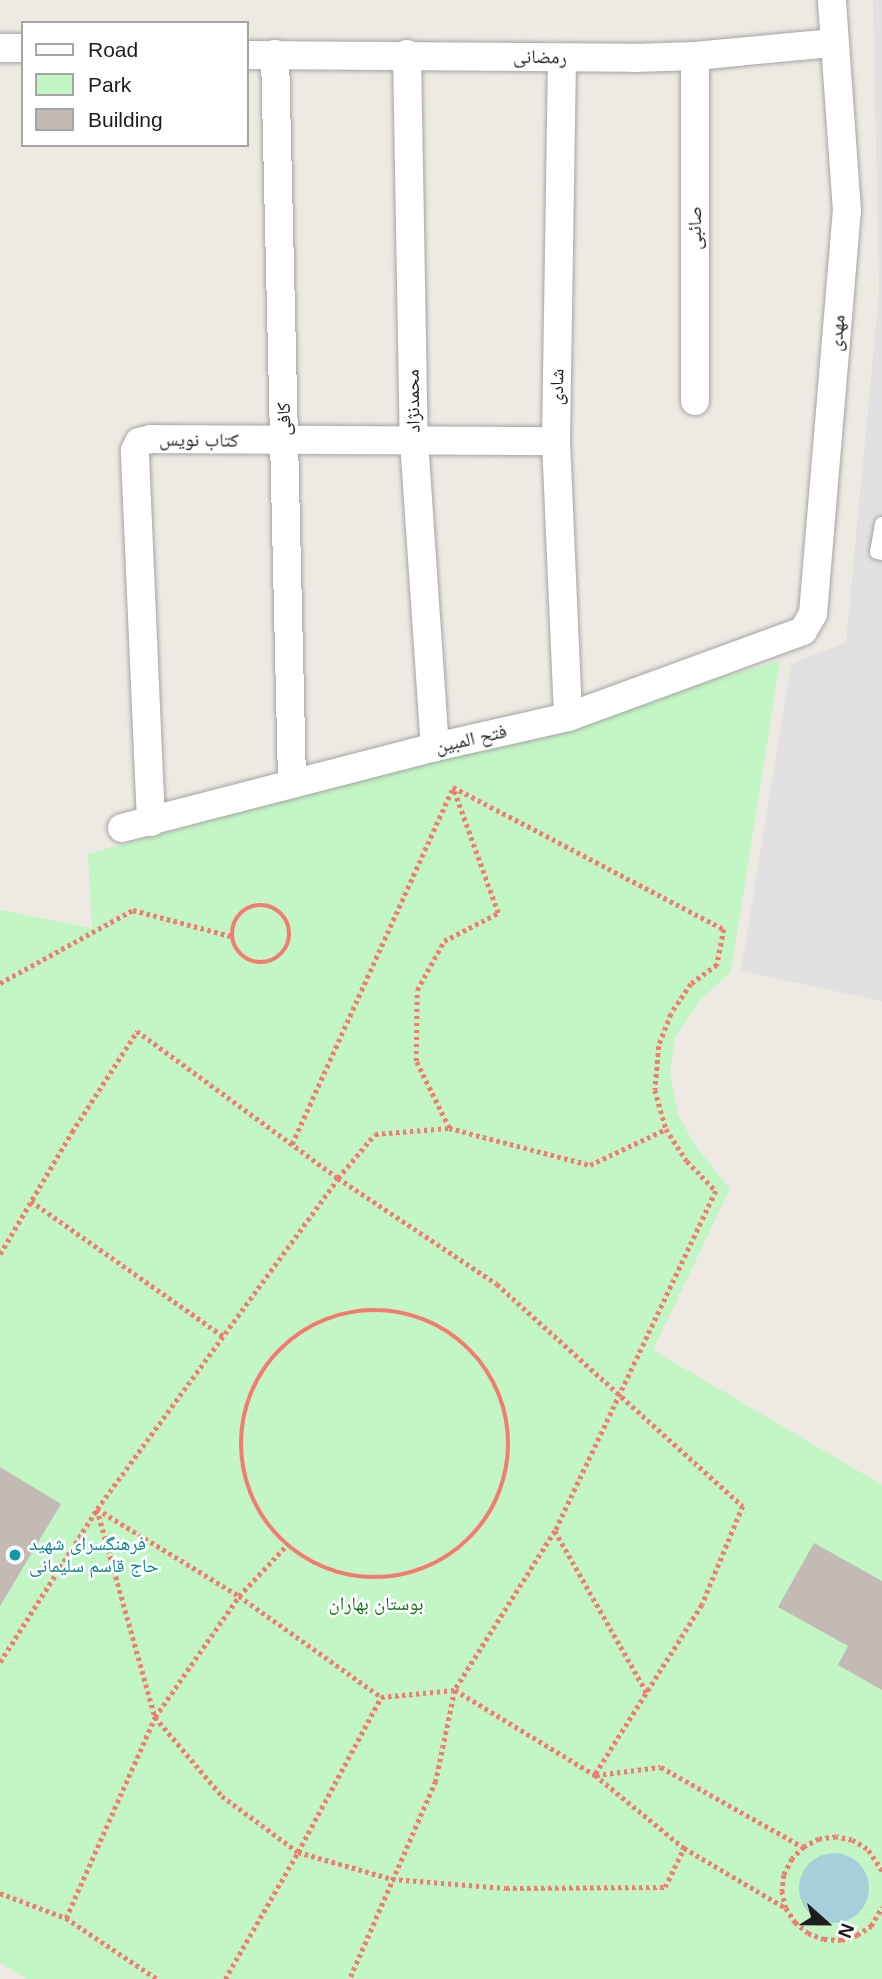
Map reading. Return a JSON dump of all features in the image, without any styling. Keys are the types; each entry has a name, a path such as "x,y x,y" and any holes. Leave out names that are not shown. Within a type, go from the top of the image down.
{"street":[{"name":"مهدی","path":"809,624 814,600 847,211 832,0"},
{"name":"رمضانی","path":"248,55 407,54 562,58 695,56 834,43"},
{"path":"0,48 21,48"},
{"name":"کافی","path":"275,54 292,783"},
{"name":"محمدنژاد","path":"407,54 414,441 435,747"},
{"name":"صائبی","path":"695,56 695,401"},
{"name":"شادی","path":"562,58 556,441 568,717"},
{"name":"کتاب نویس","path":"151,822 135,450 139,442 151,439 556,441"},
{"name":"فتح المبین","path":"122,828 435,747 568,717 803,631 809,624"}],"lane":[{"path":"882,524 877,552 882,553"}],"path":[{"path":"449,1128 416,1061 417,990 444,941 498,913 453,787"},
{"path":"349,1979 436,1781 455,1690 555,1531 716,1191 687,1161 666,1129 655,1090 659,1046 671,1014 691,984 717,965 724,929 453,787"},
{"path":"292,1144 453,787"},
{"path":"260,904 270,906 285,916 291,934 284,953 267,964 257,964 239,955 231,936 232,927 242,911 260,904"},
{"path":"0,983 133,910 231,936"},
{"path":"0,1255 137,1031 338,1178 497,1284 743,1506 702,1605 595,1775"},
{"path":"0,1662 97,1509 338,1178 375,1135 449,1128 590,1165 666,1129"},
{"path":"32,1201 223,1336"},
{"path":"352,1311 396,1311 437,1323 471,1349 496,1384 510,1429 507,1475 489,1517 457,1552 416,1573 371,1580 325,1570 286,1546 258,1512 243,1472 242,1429 253,1387 278,1352 312,1325 352,1311"},
{"path":"97,1509 239,1596 381,1697 455,1690 595,1775 684,1848 786,1908"},
{"path":"97,1509 155,1717 222,1796 298,1852 391,1879 506,1888 665,1886 684,1848"},
{"path":"555,1531 647,1693"},
{"path":"66,1918 155,1717 239,1596 286,1546"},
{"path":"225,1979 298,1852 381,1697"},
{"path":"595,1775 661,1767 804,1847"},
{"path":"882,1871 867,1849 852,1840 836,1837 819,1839 804,1847 792,1859 784,1875 782,1891 786,1908 795,1923 824,1940 841,1940 857,1935 871,1926 882,1910"},
{"path":"0,1893 66,1918 157,1979"}],"green space":[{"name":"بوستان بهاران","path":"780,661 731,972 701,999 675,1038 670,1073 678,1114 695,1145 730,1189 653,1350 882,1485 882,1979 26,1979 0,1963 0,910 92,928 88,854"}],"shaded area":[{"path":"873,0 882,0 882,1001 741,971 791,664 846,643 879,292"}],"water":[{"path":"834,1853 859,1863 869,1888 859,1913 834,1923 809,1913 799,1888 809,1863"}],"building":[{"name":"فرهنگسرای شهید حاج قاسم سلیمانی","path":"0,1467 61,1504 0,1606"},
{"path":"814,1543 882,1581 882,1690 838,1665 848,1646 778,1607"}],"place":[{"name":"فرهنگسرای شهید حاج قاسم سلیمانی","path":"15,1555"}]}
